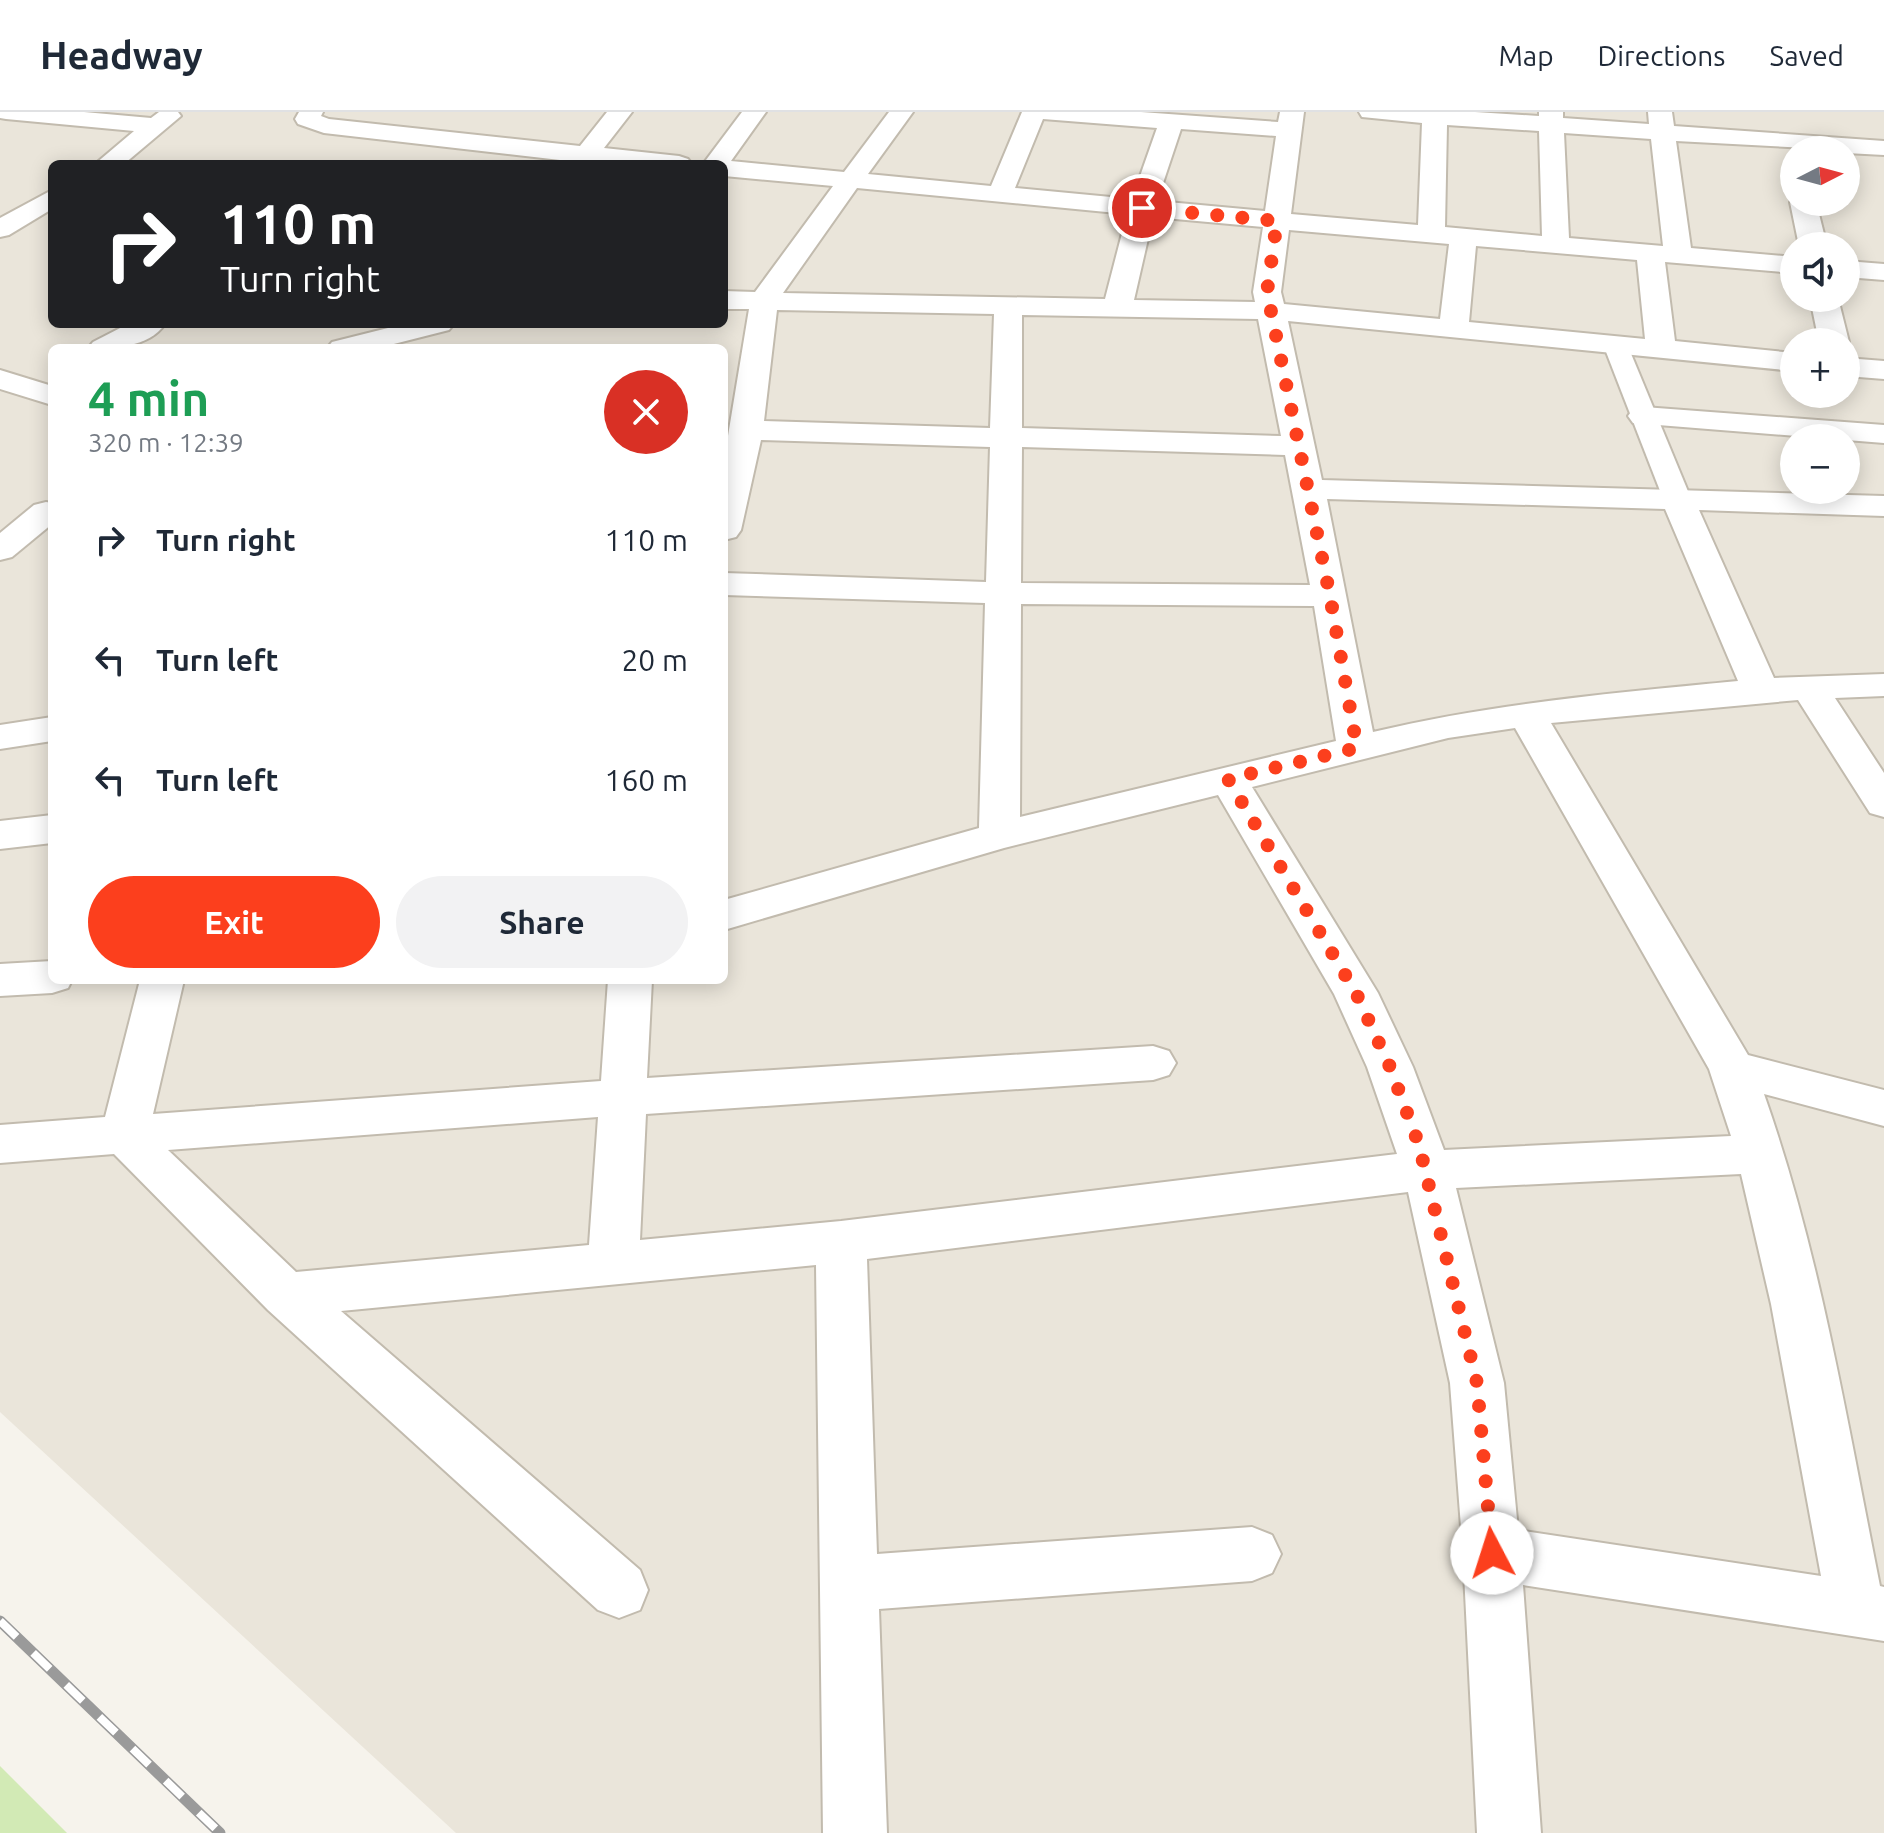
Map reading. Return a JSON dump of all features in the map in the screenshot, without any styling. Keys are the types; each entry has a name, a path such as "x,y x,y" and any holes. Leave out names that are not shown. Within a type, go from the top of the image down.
{"street":[{"path":"6,112 164,119"},
{"path":"311,112 307,119 324,126 458,130 618,160"},
{"path":"586,155 620,112"},
{"path":"719,160 754,112"},
{"path":"728,513 747,430 764,303 771,287 901,112"},
{"path":"1000,194 1037,112 1171,122 1291,121 1267,292 1330,596 1357,748"},
{"path":"1371,112 1660,122 1780,150"},
{"path":"1783,112 1788,136"},
{"path":"1431,234 1435,114"},
{"path":"1551,118 1556,245"},
{"path":"113,160 164,119"},
{"path":"1117,309 1142,208 1171,122"},
{"path":"1660,122 1664,254 1661,349"},
{"path":"427,160 458,130"},
{"path":"1860,149 1884,148"},
{"path":"728,168 1277,221 1780,264"},
{"path":"0,229 12,214 48,200"},
{"path":"1454,328 1463,237"},
{"path":"1860,270 1884,272"},
{"path":"728,300 1271,311 1780,361"},
{"path":"999,836 1008,308"},
{"path":"111,344 142,328"},
{"path":"358,344 423,328"},
{"path":"1860,368 1884,370"},
{"path":"25,388 48,376"},
{"path":"1644,416 1884,434"},
{"path":"747,430 1299,446"},
{"path":"1308,489 1884,506"},
{"path":"1678,501 1761,690"},
{"path":"0,550 46,512"},
{"path":"728,584 1003,593 1330,596"},
{"path":"728,914 999,836 1448,726 1526,714 1761,690 1884,685"},
{"path":"1808,686 1884,804"},
{"path":"1492,1553 1870,1612 1761,1154 1732,1068 1526,714"},
{"path":"0,737 48,730"},
{"path":"1228,779 1356,993 1390,1067 1427,1170 1477,1383 1492,1553 1509,1833"},
{"path":"0,835 48,829"},
{"path":"0,980 48,977"},
{"path":"125,1133 161,984"},
{"path":"613,1264 630,984"},
{"path":"0,1144 625,1097 1153,1063"},
{"path":"1732,1068 1884,1108"},
{"path":"125,1133 143,1156 286,1295 619,1590"},
{"path":"286,1295 841,1242 1427,1170 1761,1154"},
{"path":"841,1242 855,1833"},
{"path":"849,1584 1252,1554"}],"lane":[{"path":"1615,344 1678,501"}],"shaded area":[{"path":"0,112 1884,112 1884,1833 456,1833 0,1412"}],"green space":[{"path":"0,1766 67,1833 0,1833"}],"railway":[{"path":"0,1621 220,1833"}],"route":[{"path":"1142,208 1277,221 1267,292 1330,596 1357,748 1228,779 1356,993 1390,1067 1419,1145 1477,1383 1492,1553"}]}
